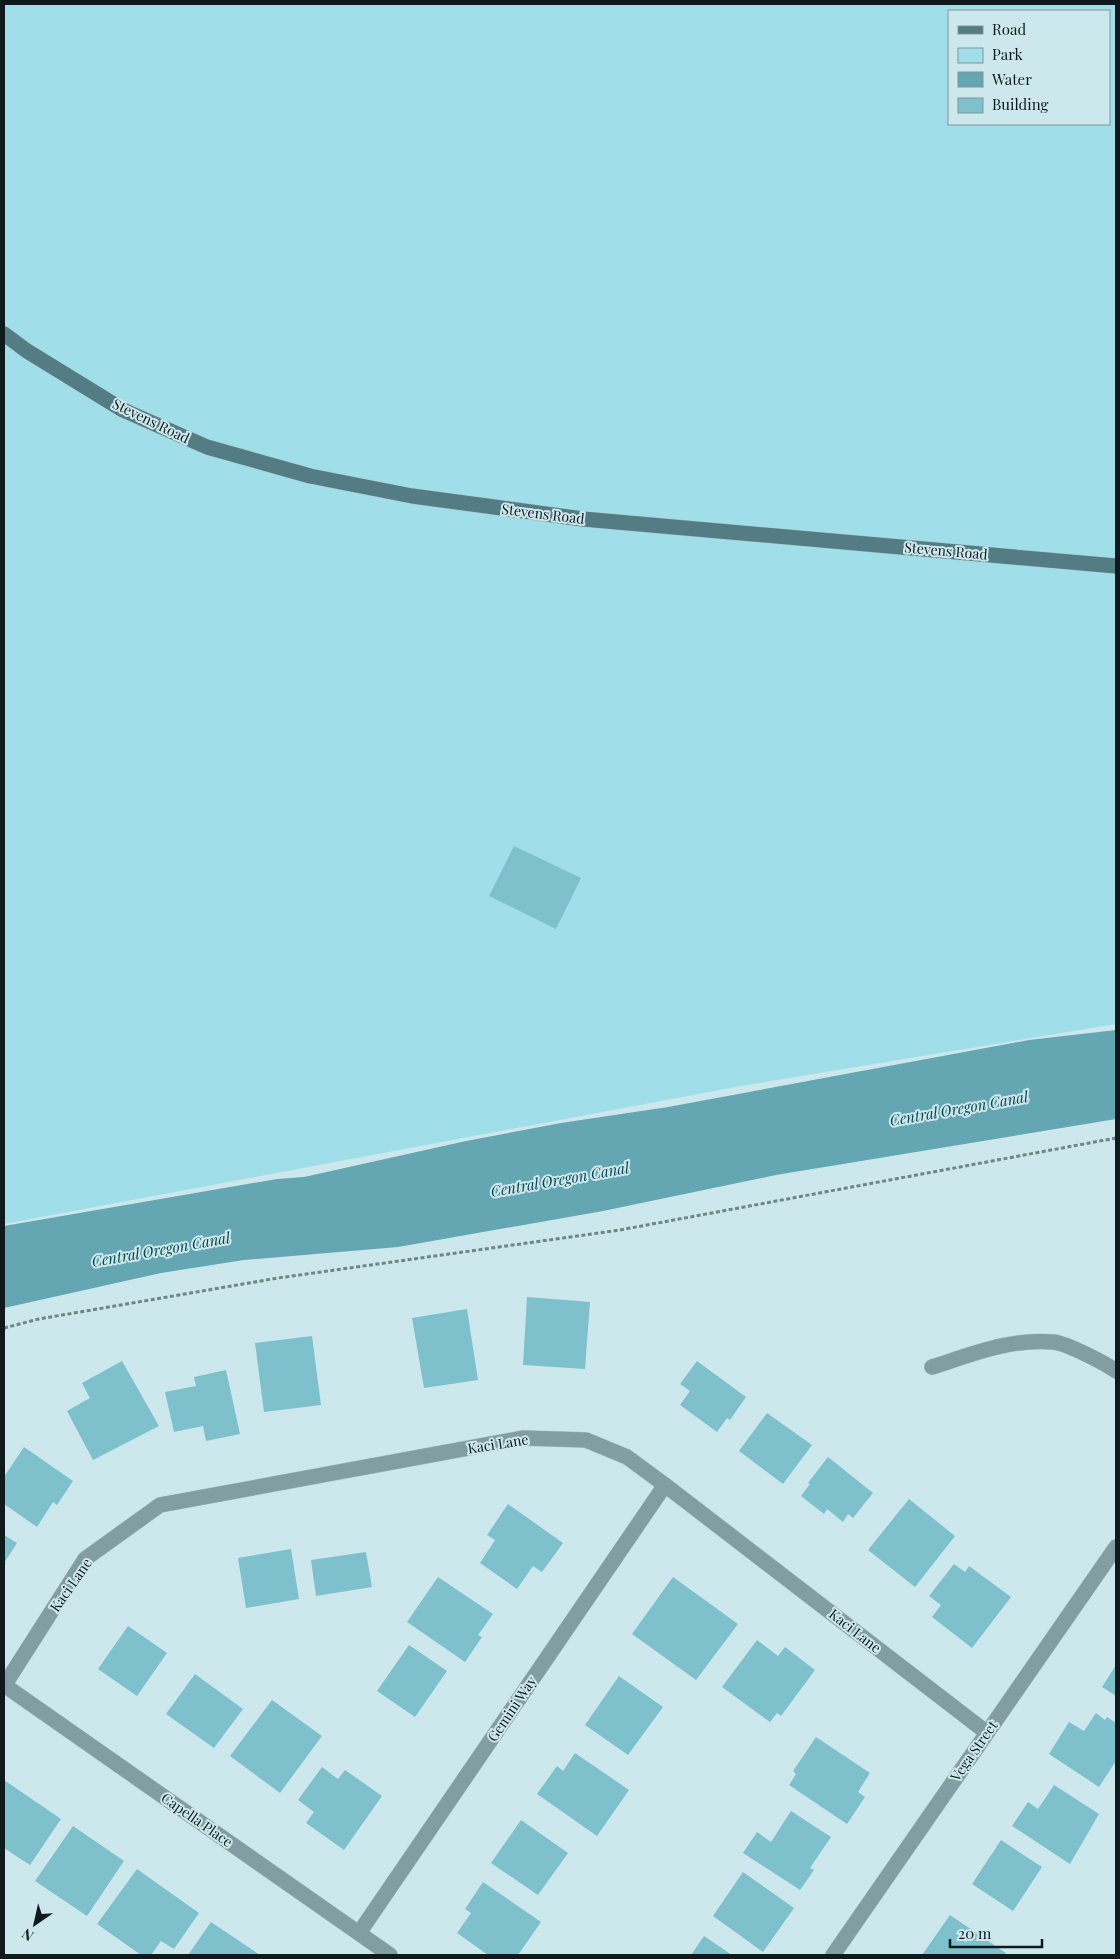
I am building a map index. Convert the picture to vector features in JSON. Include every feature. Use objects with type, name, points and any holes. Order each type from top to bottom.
[{"type":"street","name":"Stevens Road","points":[[4,334],[27,351],[123,410],[207,447],[310,476],[412,496],[573,518],[1116,566]]},
{"type":"street","points":[[932,1367],[1001,1345],[1054,1342],[1106,1364],[1116,1371]]},
{"type":"street","name":"Kaci Lane","points":[[4,1685],[85,1559],[160,1505],[523,1438],[586,1440],[626,1457],[665,1485],[986,1732]]},
{"type":"street","name":"Gemini Way","points":[[359,1933],[665,1485]]},
{"type":"street","name":"Vega Street","points":[[833,1955],[1116,1547]]},
{"type":"street","name":"Capella Place","points":[[4,1685],[390,1955]]},
{"type":"path","points":[[4,1328],[39,1319],[278,1278],[620,1230],[1116,1138]]},
{"type":"green space","points":[[4,4],[1116,4],[1116,1024],[741,1086],[4,1224]]},
{"type":"water","name":"Central Oregon Canal","points":[[1116,1030],[1116,1119],[776,1175],[603,1211],[398,1247],[244,1260],[161,1273],[4,1308],[4,1226],[277,1179],[304,1177],[466,1141],[561,1123],[668,1107],[1029,1040]]},
{"type":"building","points":[[514,846],[581,878],[556,929],[489,896]]},
{"type":"building","points":[[527,1297],[590,1302],[585,1369],[523,1365]]},
{"type":"building","points":[[467,1309],[478,1380],[424,1388],[412,1318]]},
{"type":"building","points":[[312,1336],[321,1405],[264,1412],[255,1343]]},
{"type":"building","points":[[122,1361],[159,1426],[93,1460],[67,1411],[90,1398],[82,1383]]},
{"type":"building","points":[[697,1361],[746,1397],[730,1420],[727,1418],[717,1432],[680,1405],[690,1391],[680,1384]]},
{"type":"building","points":[[226,1370],[240,1434],[206,1441],[203,1426],[174,1432],[165,1392],[196,1386],[194,1377]]},
{"type":"building","points":[[767,1413],[812,1445],[783,1484],[739,1451]]},
{"type":"building","points":[[24,1447],[73,1481],[57,1505],[53,1502],[37,1527],[4,1504],[4,1477]]},
{"type":"building","points":[[828,1457],[873,1493],[853,1518],[848,1514],[843,1522],[827,1509],[824,1514],[801,1496],[810,1484],[808,1483]]},
{"type":"building","points":[[909,1499],[955,1536],[915,1587],[868,1550]]},
{"type":"building","points":[[508,1504],[563,1543],[542,1572],[533,1566],[517,1589],[480,1563],[495,1540],[487,1535]]},
{"type":"building","points":[[4,1535],[17,1543],[4,1563]]},
{"type":"building","points":[[291,1549],[299,1599],[246,1608],[238,1558]]},
{"type":"building","points":[[366,1552],[372,1587],[316,1596],[311,1560]]},
{"type":"building","points":[[954,1564],[965,1572],[969,1566],[1011,1597],[972,1648],[932,1617],[941,1605],[929,1596]]},
{"type":"building","points":[[438,1577],[493,1614],[478,1635],[482,1637],[465,1662],[407,1622]]},
{"type":"building","points":[[673,1577],[738,1624],[696,1680],[632,1634]]},
{"type":"building","points":[[128,1626],[167,1653],[137,1696],[98,1669]]},
{"type":"building","points":[[757,1640],[778,1656],[785,1647],[815,1670],[781,1716],[777,1713],[770,1722],[722,1687]]},
{"type":"building","points":[[409,1645],[447,1671],[415,1717],[377,1691]]},
{"type":"building","points":[[1116,1665],[1116,1696],[1102,1687]]},
{"type":"building","points":[[195,1674],[243,1709],[214,1748],[166,1714]]},
{"type":"building","points":[[619,1676],[663,1707],[628,1755],[585,1725]]},
{"type":"building","points":[[272,1700],[322,1736],[280,1793],[230,1756]]},
{"type":"building","points":[[1096,1713],[1105,1720],[1107,1717],[1116,1723],[1116,1761],[1099,1787],[1049,1754],[1069,1722],[1084,1731]]},
{"type":"building","points":[[816,1737],[870,1773],[858,1792],[865,1797],[847,1824],[789,1785],[796,1774],[793,1771]]},
{"type":"building","points":[[575,1753],[629,1790],[597,1836],[537,1794],[557,1766],[563,1771]]},
{"type":"building","points":[[322,1767],[338,1779],[345,1770],[382,1796],[344,1850],[306,1823],[314,1812],[298,1800]]},
{"type":"building","points":[[4,1780],[61,1819],[30,1865],[4,1848]]},
{"type":"building","points":[[1054,1785],[1099,1814],[1070,1864],[1012,1826],[1028,1802],[1038,1809]]},
{"type":"building","points":[[791,1811],[831,1837],[810,1868],[814,1870],[800,1890],[743,1853],[757,1832],[771,1842]]},
{"type":"building","points":[[521,1820],[568,1853],[538,1895],[491,1863]]},
{"type":"building","points":[[73,1826],[124,1861],[87,1916],[35,1881]]},
{"type":"building","points":[[1001,1840],[1042,1867],[1013,1911],[972,1884]]},
{"type":"building","points":[[137,1869],[199,1913],[174,1949],[161,1941],[151,1955],[141,1955],[97,1924]]},
{"type":"building","points":[[743,1872],[794,1908],[763,1952],[713,1916]]},
{"type":"building","points":[[483,1882],[541,1922],[518,1955],[488,1955],[457,1933],[471,1913],[465,1909]]},
{"type":"building","points":[[950,1915],[1006,1953],[1004,1955],[922,1955]]},
{"type":"building","points":[[211,1922],[260,1955],[188,1955]]},
{"type":"building","points":[[704,1936],[732,1955],[691,1955]]}]
